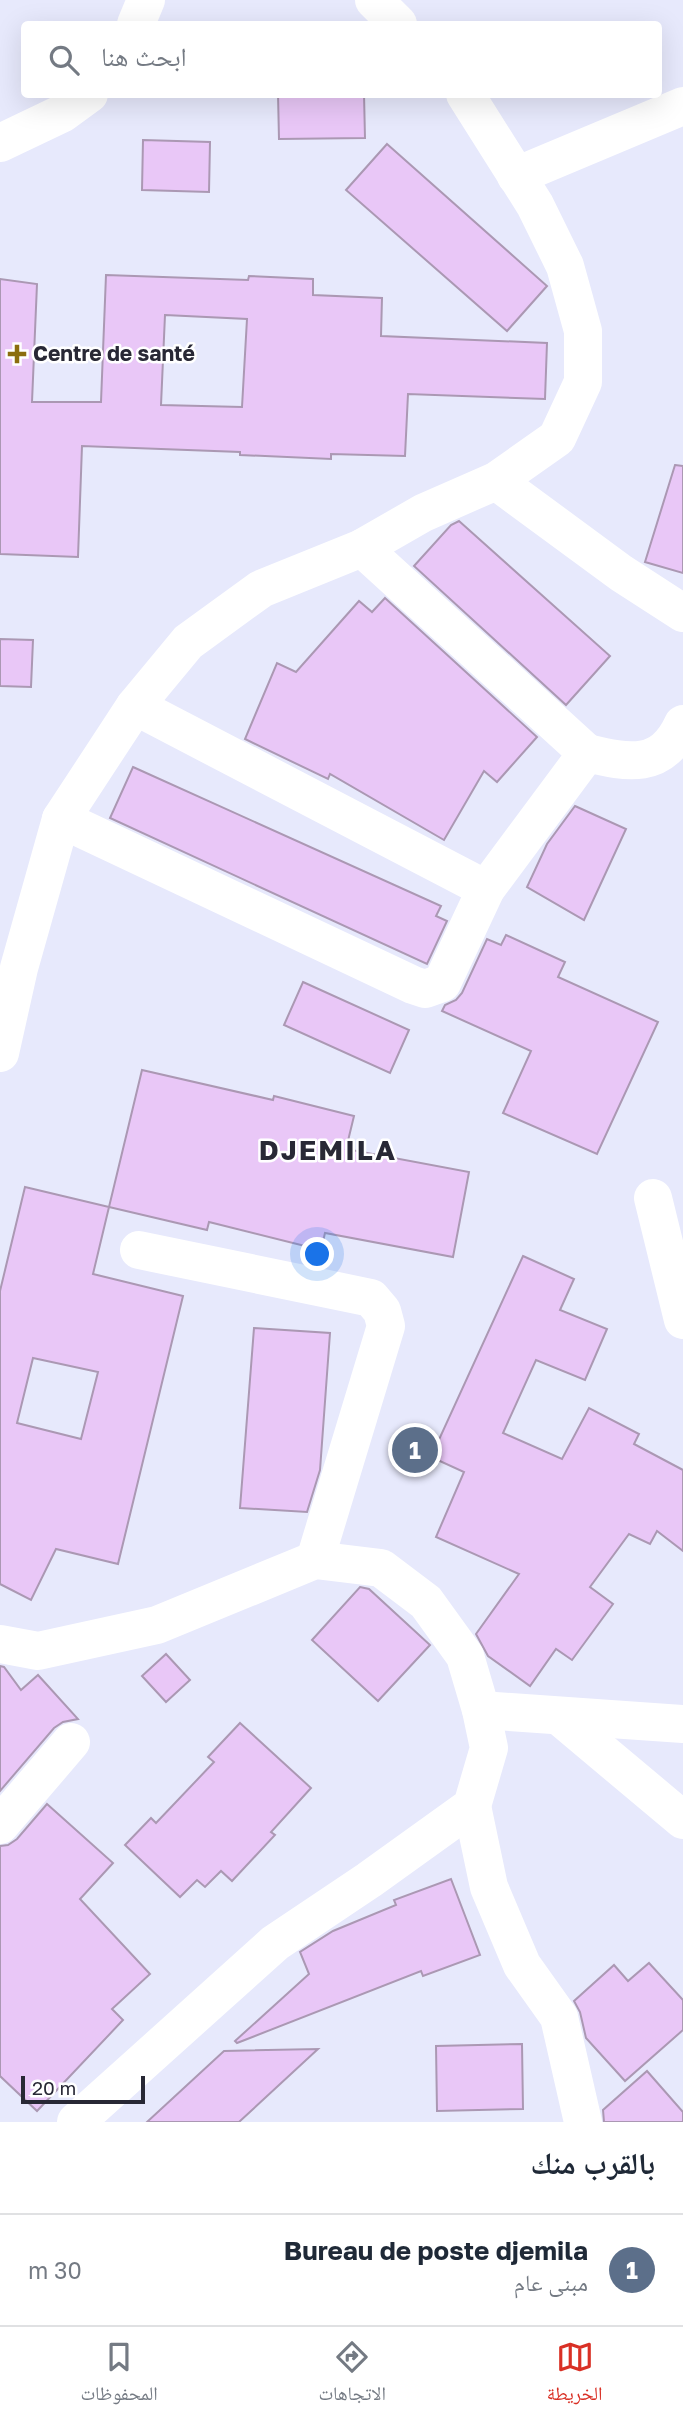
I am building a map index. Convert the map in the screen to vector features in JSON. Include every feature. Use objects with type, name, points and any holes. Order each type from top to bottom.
[{"type":"street","points":[[137,21],[146,0]]},
{"type":"street","points":[[374,0],[395,21]]},
{"type":"street","points":[[0,143],[63,113],[84,98]]},
{"type":"street","points":[[0,1053],[19,968],[61,819],[135,706],[188,642],[261,589],[362,548],[423,513],[496,481],[557,439],[583,382],[583,331],[565,266],[535,205],[467,98]]},
{"type":"street","points":[[516,176],[683,106]]},
{"type":"street","points":[[496,481],[621,573],[683,613]]},
{"type":"street","points":[[362,548],[587,753],[624,762],[653,758],[676,739],[683,724]]},
{"type":"street","points":[[135,706],[486,889]]},
{"type":"street","points":[[61,819],[425,989],[442,984],[486,889],[587,753]]},
{"type":"street","points":[[653,1198],[683,1320]]},
{"type":"street","points":[[139,1250],[371,1298],[382,1311],[386,1326],[315,1560]]},
{"type":"street","points":[[0,1644],[38,1651],[157,1625],[315,1560],[381,1568],[426,1602],[465,1656],[481,1710],[489,1748],[472,1806],[489,1886],[522,1965],[559,2017],[583,2122]]},
{"type":"street","points":[[481,1710],[683,1724]]},
{"type":"street","points":[[559,1716],[683,1820]]},
{"type":"street","points":[[0,1825],[71,1742]]},
{"type":"street","points":[[76,2122],[275,1943],[472,1806]]},
{"type":"building","points":[[278,98],[364,98],[365,138],[279,139]]},
{"type":"building","points":[[143,140],[210,142],[209,192],[142,190]]},
{"type":"building","points":[[387,144],[547,286],[507,331],[346,190]]},
{"type":"building","points":[[106,275],[248,280],[249,276],[313,279],[313,295],[382,298],[381,336],[547,343],[545,399],[408,394],[405,456],[331,454],[331,459],[240,455],[240,452],[82,446],[78,557],[0,554],[0,279],[37,284],[32,402],[101,402]],"holes":[[[165,315],[247,319],[242,407],[161,405]]]},
{"type":"building","points":[[675,465],[683,466],[683,573],[645,562]]},
{"type":"building","points":[[459,521],[610,656],[566,705],[414,566],[451,525]]},
{"type":"building","points":[[385,598],[537,737],[497,782],[484,771],[444,840],[330,774],[328,779],[245,739],[277,663],[296,672],[359,601],[372,612]]},
{"type":"building","points":[[0,639],[33,640],[31,687],[0,686]]},
{"type":"building","points":[[133,767],[441,906],[436,916],[447,921],[427,964],[110,818]]},
{"type":"building","points":[[575,806],[626,829],[584,920],[527,887],[547,844]]},
{"type":"building","points":[[506,935],[565,962],[558,977],[658,1022],[597,1154],[503,1113],[531,1051],[442,1011],[445,1005],[456,1000],[462,993],[487,939],[501,945]]},
{"type":"building","points":[[303,982],[409,1030],[390,1073],[284,1025]]},
{"type":"building","points":[[142,1070],[273,1100],[274,1096],[354,1116],[346,1149],[469,1172],[453,1257],[325,1233],[321,1250],[209,1222],[207,1230],[109,1207]]},
{"type":"building","points":[[25,1187],[109,1207],[93,1274],[183,1296],[118,1564],[56,1549],[31,1600],[0,1584],[0,1291]],"holes":[[[33,1358],[98,1372],[81,1439],[17,1423]]]},
{"type":"building","points":[[523,1256],[574,1279],[560,1310],[607,1329],[585,1380],[536,1360],[503,1433],[562,1459],[589,1408],[639,1434],[634,1444],[683,1470],[683,1551],[657,1531],[650,1544],[629,1534],[590,1587],[613,1604],[572,1660],[556,1649],[530,1686],[488,1656],[476,1634],[519,1574],[436,1537],[464,1472],[431,1457]]},
{"type":"building","points":[[254,1328],[330,1333],[320,1470],[307,1512],[240,1508]]},
{"type":"building","points":[[360,1587],[369,1589],[430,1645],[378,1701],[312,1640]]},
{"type":"building","points":[[166,1654],[190,1680],[166,1702],[142,1676]]},
{"type":"building","points":[[0,1666],[4,1667],[21,1690],[38,1675],[78,1719],[63,1722],[54,1728],[0,1791]]},
{"type":"building","points":[[240,1723],[311,1788],[271,1832],[275,1835],[232,1881],[221,1871],[205,1887],[197,1880],[180,1897],[125,1845],[151,1818],[156,1823],[214,1762],[208,1757]]},
{"type":"building","points":[[47,1804],[113,1863],[80,1899],[150,1974],[112,2009],[123,2020],[37,2111],[0,2076],[0,1846],[8,1845],[17,1839]]},
{"type":"building","points":[[451,1879],[480,1955],[423,1976],[421,1971],[237,2043],[235,2041],[309,1974],[300,1952],[333,1931],[396,1905],[394,1900]]},
{"type":"building","points":[[649,1963],[683,2000],[683,2030],[625,2081],[586,2038],[580,2012],[574,2001],[614,1965],[628,1981]]},
{"type":"building","points":[[522,2044],[523,2109],[437,2111],[436,2046]]},
{"type":"building","points":[[318,2049],[239,2122],[147,2122],[224,2051]]},
{"type":"building","points":[[647,2071],[683,2112],[683,2122],[604,2122],[603,2110]]},
{"type":"place","name":"Centre de santé","points":[[17,354]]},
{"type":"place","name":"Bureau de poste djemila","points":[[415,1450]]},
{"type":"district","name":"DJEMILA","points":[[328,1150]]}]
